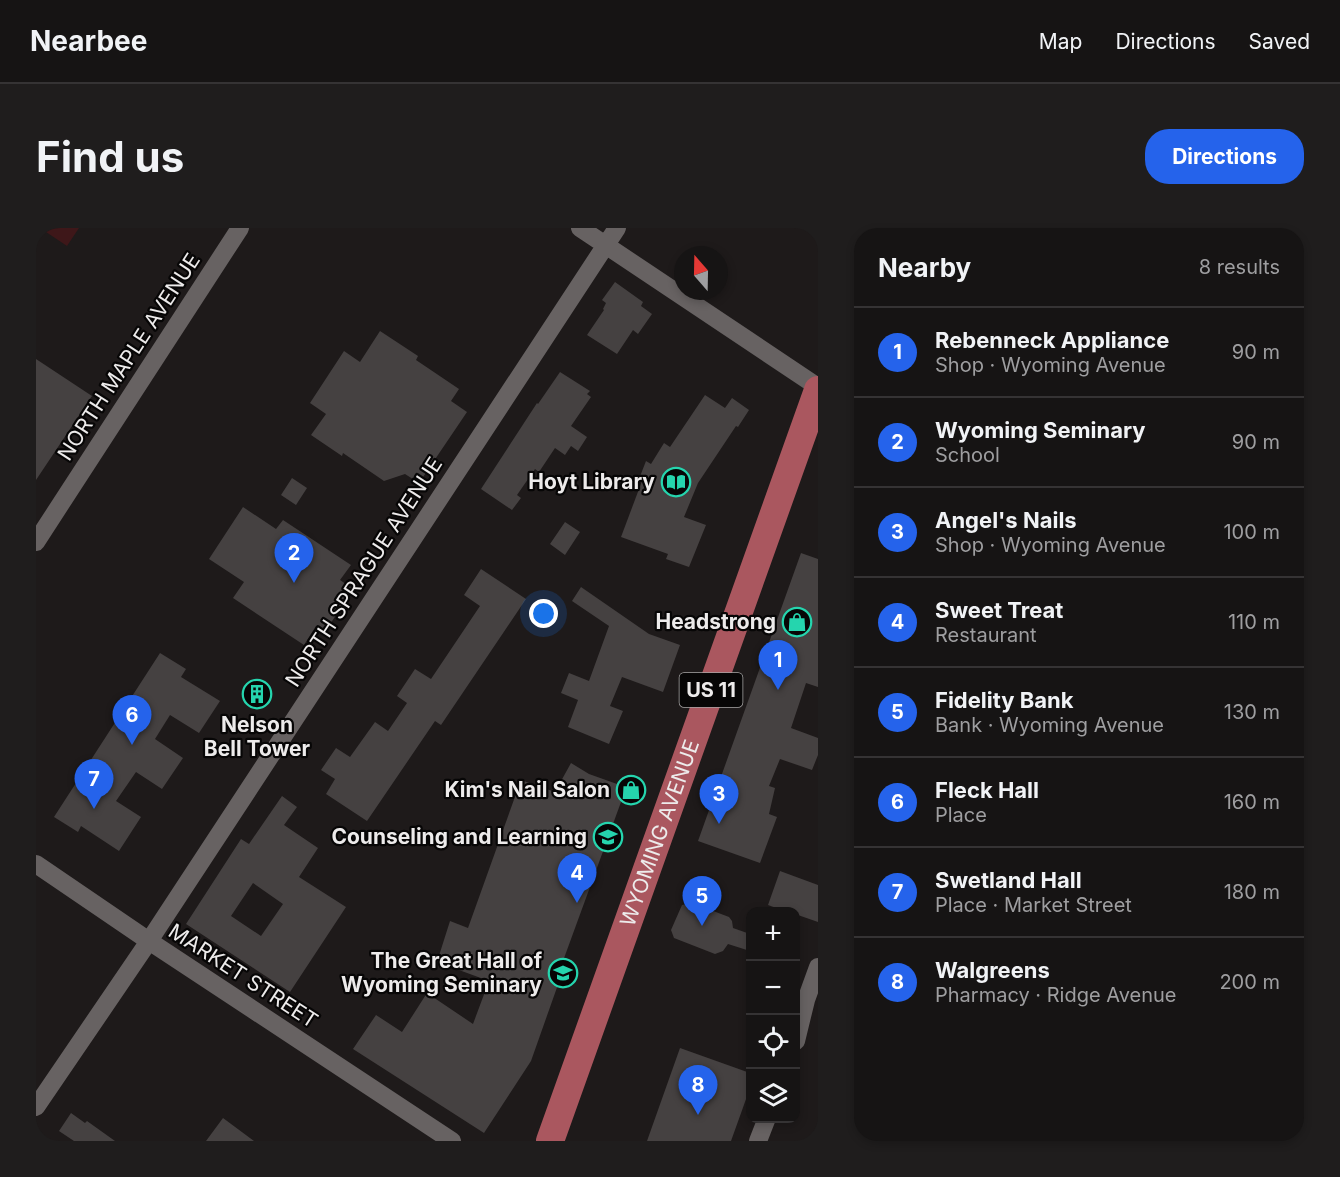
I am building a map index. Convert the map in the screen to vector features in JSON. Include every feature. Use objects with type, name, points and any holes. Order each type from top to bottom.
[{"type":"main road","name":"WYOMING AVENUE","points":[[550,1141],[818,388]]},
{"type":"street","name":"NORTH MAPLE AVENUE","points":[[36,542],[240,228]]},
{"type":"street","points":[[580,228],[818,388]]},
{"type":"street","name":"NORTH SPRAGUE AVENUE","points":[[36,1107],[149,941],[617,228]]},
{"type":"street","name":"MARKET STREET","points":[[36,864],[430,1133],[452,1141]]},
{"type":"street","points":[[800,1022],[818,967]]},
{"type":"street","points":[[758,1141],[765,1123]]},
{"type":"shaded area","points":[[40,228],[79,228],[67,246]]},
{"type":"building","points":[[615,282],[643,302],[641,306],[652,314],[638,334],[633,330],[617,354],[587,335],[604,310],[606,303],[602,300]]},
{"type":"building","points":[[380,331],[418,356],[416,360],[459,389],[451,401],[467,412],[419,483],[405,474],[384,481],[343,453],[342,456],[311,435],[326,414],[310,403],[344,351],[360,362]]},
{"type":"building","points":[[36,359],[92,396],[36,480]]},
{"type":"building","points":[[560,372],[590,391],[587,394],[591,397],[571,426],[587,437],[578,451],[571,446],[565,455],[555,448],[539,472],[535,469],[517,495],[521,498],[512,510],[481,489]]},
{"type":"building","name":"Hoyt Library","points":[[705,395],[725,408],[732,398],[749,410],[698,483],[684,517],[706,525],[689,567],[666,559],[668,554],[621,537],[642,481],[639,479],[646,461],[651,464],[664,443],[670,447]]},
{"type":"building","points":[[292,478],[307,488],[296,505],[281,495]]},
{"type":"building","points":[[243,507],[276,529],[283,520],[351,565],[340,580],[353,589],[325,632],[316,626],[304,645],[233,598],[244,582],[209,559]]},
{"type":"building","points":[[565,522],[580,532],[565,555],[550,544]]},
{"type":"building","points":[[801,553],[818,559],[818,687],[806,683],[791,728],[818,738],[818,755],[812,770],[780,759],[769,786],[775,788],[769,814],[777,817],[760,863],[698,841]]},
{"type":"building","points":[[481,569],[526,599],[441,725],[435,721],[367,821],[326,794],[335,779],[321,770],[336,748],[350,757],[375,722],[388,731],[407,703],[397,696],[415,669],[431,679],[480,606],[464,595]]},
{"type":"building","points":[[581,587],[649,634],[680,645],[663,692],[622,677],[610,706],[623,711],[609,744],[568,727],[578,700],[561,693],[569,673],[589,681],[609,626],[572,601]]},
{"type":"building","points":[[160,653],[186,669],[181,677],[220,701],[199,733],[170,715],[155,739],[183,758],[162,789],[136,772],[116,801],[141,817],[119,851],[81,826],[78,832],[54,817]]},
{"type":"building","name":"Nelson Bell Tower","points":[[254,683],[268,693],[259,705],[246,696]]},
{"type":"building","points":[[571,763],[589,774],[631,789],[626,804],[621,802],[563,961],[566,962],[531,1061],[484,1133],[353,1049],[376,1015],[402,1032],[427,993],[473,1024],[489,981],[437,962],[450,921],[468,928],[521,780],[555,792]]},
{"type":"building","points":[[282,796],[297,807],[284,825],[318,848],[299,877],[346,907],[290,992],[186,924],[241,839],[249,844]],"holes":[[[253,883],[283,904],[261,936],[231,916]]]},
{"type":"building","points":[[780,871],[818,885],[818,922],[800,916],[800,907],[768,905]]},
{"type":"building","points":[[712,898],[708,909],[729,917],[733,928],[746,933],[746,950],[728,944],[723,951],[715,954],[674,938],[671,930],[682,905]]},
{"type":"building","points":[[680,1048],[746,1072],[746,1099],[731,1141],[647,1141]]},
{"type":"building","points":[[71,1113],[85,1123],[87,1121],[115,1141],[74,1141],[59,1131]]},
{"type":"building","points":[[223,1118],[254,1141],[206,1141]]},
{"type":"place","name":"Hoyt Library","points":[[676,482]]},
{"type":"place","name":"Wyoming Seminary","points":[[294,583]]},
{"type":"place","name":"Headstrong","points":[[797,622]]},
{"type":"place","name":"Rebenneck Appliance","points":[[778,690]]},
{"type":"place","name":"Nelson Bell Tower","points":[[257,694]]},
{"type":"place","name":"Fleck Hall","points":[[132,745]]},
{"type":"place","name":"Kim's Nail Salon","points":[[631,790]]},
{"type":"place","name":"Swetland Hall","points":[[94,809]]},
{"type":"place","name":"Angel's Nails","points":[[719,824]]},
{"type":"place","name":"Counseling and Learning","points":[[608,837]]},
{"type":"place","name":"Sweet Treat","points":[[577,903]]},
{"type":"place","name":"Fidelity Bank","points":[[702,926]]},
{"type":"place","name":"The Great Hall of Wyoming Seminary","points":[[563,973]]},
{"type":"place","name":"Walgreens","points":[[698,1115]]}]
